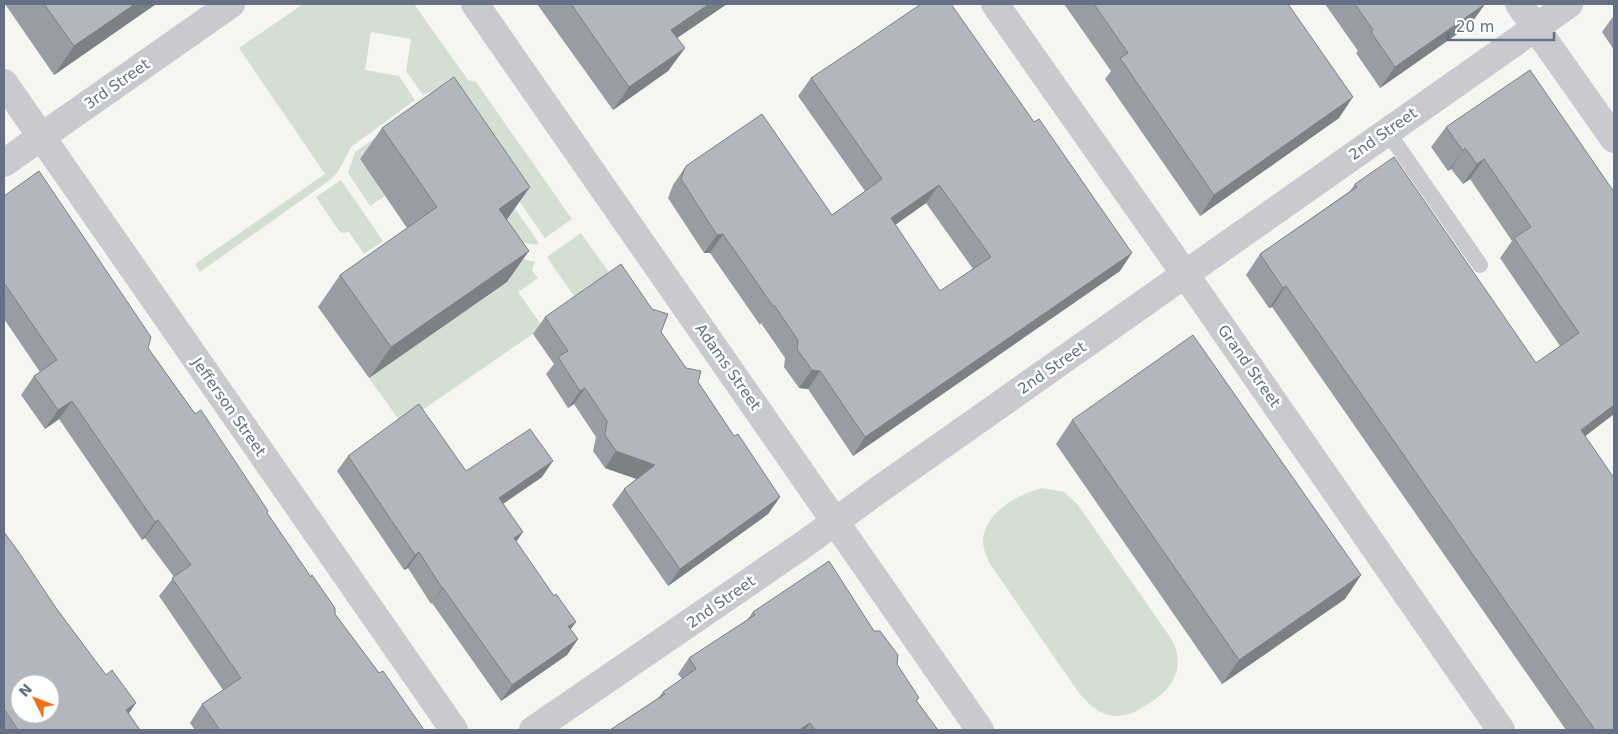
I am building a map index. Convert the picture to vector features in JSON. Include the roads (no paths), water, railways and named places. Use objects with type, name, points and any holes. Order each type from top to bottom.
[{"type":"street","name":"3rd Street","points":[[4,163],[231,4]]},
{"type":"street","name":"Adams Street","points":[[475,4],[980,730]]},
{"type":"street","name":"Grand Street","points":[[995,4],[1501,730]]},
{"type":"street","points":[[1519,4],[1614,139]]},
{"type":"street","name":"2nd Street","points":[[533,730],[771,567],[1387,131],[1570,4]]},
{"type":"street","name":"Jefferson Street","points":[[4,83],[454,730]]},
{"type":"lane","points":[[1387,131],[1480,265]]}]
